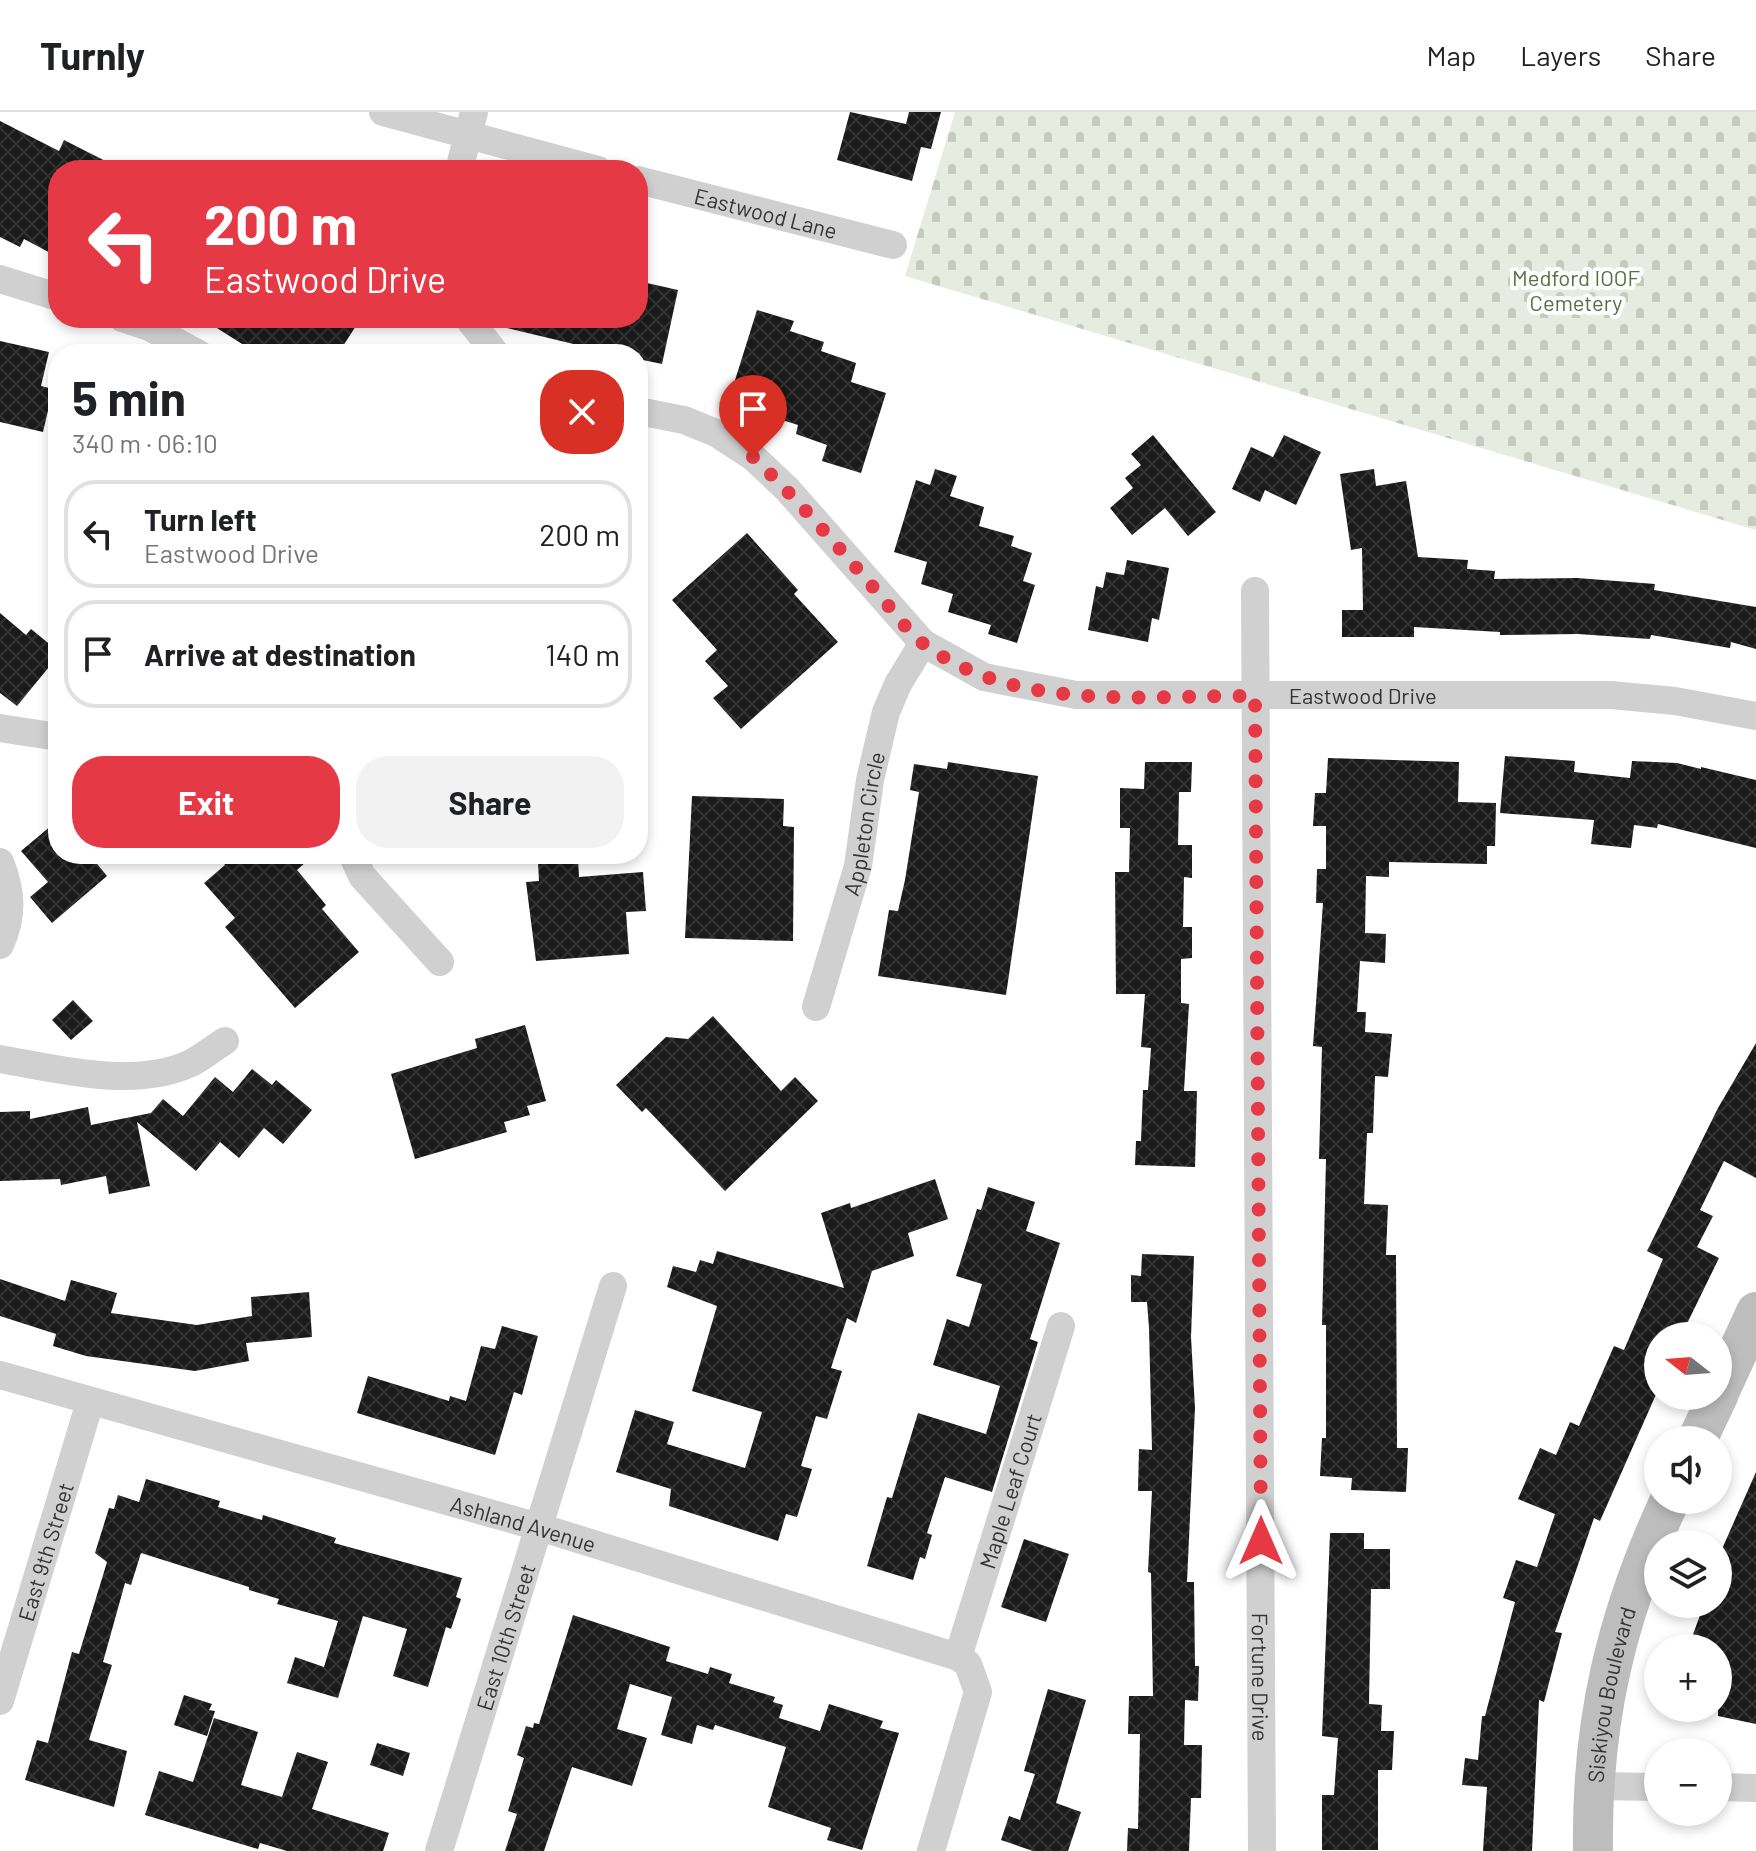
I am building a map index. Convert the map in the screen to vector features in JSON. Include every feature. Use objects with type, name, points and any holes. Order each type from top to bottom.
[{"type":"street","points":[[383,112],[470,124],[570,160]]},
{"type":"street","points":[[461,160],[470,124]]},
{"type":"street","name":"Eastwood Lane","points":[[648,183],[893,245]]},
{"type":"street","points":[[0,279],[48,294]]},
{"type":"street","points":[[151,328],[180,344]]},
{"type":"street","points":[[476,328],[488,344]]},
{"type":"street","name":"Eastwood Drive","points":[[648,413],[684,420],[716,433],[753,457],[787,489],[923,643],[984,677],[1044,692],[1255,696],[1611,695],[1675,701],[1756,716]]},
{"type":"street","name":"Fortune Drive","points":[[1255,591],[1262,1851]]},
{"type":"street","name":"Appleton Circle","points":[[816,1007],[858,866],[870,780],[886,712],[898,684],[923,643]]},
{"type":"street","points":[[0,728],[48,735]]},
{"type":"street","points":[[0,862],[11,904],[8,928],[0,945]]},
{"type":"street","points":[[357,864],[362,876],[440,962]]},
{"type":"street","points":[[0,1059],[130,1077],[157,1074],[190,1064],[225,1041]]},
{"type":"street","name":"East 10th Street","points":[[439,1851],[613,1286]]},
{"type":"street","points":[[1732,1365],[1756,1312]]},
{"type":"street","name":"Maple Leaf Court","points":[[958,1657],[1061,1326]]},
{"type":"street","name":"Ashland Avenue","points":[[0,1375],[539,1527],[958,1657]]},
{"type":"street","name":"East 9th Street","points":[[0,1701],[90,1402]]},
{"type":"street","name":"Siskiyou Boulevard","points":[[1593,1851],[1598,1727],[1610,1659],[1628,1599],[1664,1514]]},
{"type":"street","points":[[931,1851],[978,1692],[968,1664],[958,1657]]},
{"type":"street","points":[[1595,1786],[1644,1787]]},
{"type":"street","points":[[1732,1787],[1756,1788]]},
{"type":"green space","name":"Medford IOOF Cemetery","points":[[955,112],[1756,112],[1756,530],[905,276]]},
{"type":"building","points":[[850,112],[906,124],[909,112],[941,112],[931,149],[921,147],[912,181],[837,160]]},
{"type":"building","points":[[0,121],[59,151],[64,140],[103,160],[48,160],[48,252],[24,239],[20,247],[0,237]]},
{"type":"building","points":[[648,283],[678,290],[662,364],[648,361],[648,344],[574,344],[507,328],[648,328]]},
{"type":"building","points":[[757,310],[794,321],[790,331],[824,342],[821,351],[856,363],[851,382],[886,393],[861,473],[822,461],[827,445],[796,434],[798,425],[763,414],[766,404],[731,393]]},
{"type":"building","points":[[217,328],[355,328],[344,344],[242,344]]},
{"type":"building","points":[[0,341],[48,352],[41,386],[48,388],[48,410],[43,432],[0,422]]},
{"type":"building","points":[[1153,435],[1216,512],[1188,536],[1165,508],[1132,535],[1110,508],[1133,488],[1125,478],[1141,465],[1131,454]]},
{"type":"building","points":[[1284,435],[1321,452],[1296,505],[1265,490],[1260,502],[1232,489],[1251,447],[1273,457]]},
{"type":"building","points":[[935,469],[957,476],[950,496],[984,507],[979,526],[1014,536],[1011,546],[1032,553],[1023,581],[1035,585],[1017,643],[988,634],[991,625],[948,612],[953,594],[921,584],[927,562],[894,552],[916,480],[930,485]]},
{"type":"building","points":[[1374,469],[1376,486],[1406,481],[1418,557],[1468,560],[1467,569],[1495,571],[1494,579],[1577,578],[1655,584],[1654,590],[1756,607],[1756,649],[1731,642],[1730,648],[1651,635],[1650,639],[1578,634],[1500,635],[1500,632],[1414,627],[1414,637],[1342,637],[1342,610],[1363,610],[1362,548],[1351,550],[1340,474]]},
{"type":"building","points":[[747,533],[798,590],[794,594],[838,642],[741,729],[713,698],[728,686],[705,661],[717,650],[672,600]]},
{"type":"building","points":[[1127,560],[1169,568],[1159,620],[1152,618],[1148,642],[1088,630],[1096,586],[1103,588],[1106,572],[1124,575]]},
{"type":"building","points":[[0,613],[26,635],[31,629],[48,643],[48,668],[17,706],[0,693]]},
{"type":"building","points":[[1505,756],[1575,761],[1574,772],[1630,778],[1632,761],[1677,763],[1756,780],[1756,848],[1658,824],[1657,828],[1634,825],[1631,848],[1591,844],[1594,820],[1500,813]]},
{"type":"building","points":[[1328,758],[1459,762],[1458,802],[1496,803],[1495,846],[1487,846],[1487,864],[1389,862],[1389,877],[1366,876],[1365,933],[1386,934],[1385,963],[1360,961],[1357,1012],[1366,1012],[1365,1032],[1392,1034],[1388,1077],[1375,1076],[1373,1133],[1367,1133],[1364,1204],[1388,1205],[1386,1255],[1396,1255],[1397,1448],[1408,1448],[1406,1492],[1351,1490],[1352,1478],[1320,1476],[1322,1438],[1326,1438],[1326,1325],[1322,1325],[1326,1159],[1319,1159],[1322,1047],[1313,1046],[1323,903],[1316,903],[1317,869],[1326,869],[1326,826],[1313,826],[1315,793],[1326,793]]},
{"type":"building","points":[[948,762],[1038,776],[1006,995],[878,976],[889,910],[898,911],[905,880],[919,792],[910,790],[914,764],[947,769]]},
{"type":"building","points":[[1145,762],[1192,762],[1191,792],[1179,792],[1178,845],[1192,845],[1192,878],[1184,877],[1183,927],[1192,927],[1192,958],[1181,959],[1181,1003],[1189,1004],[1184,1091],[1197,1091],[1195,1167],[1135,1165],[1136,1141],[1141,1141],[1143,1090],[1148,1090],[1151,1048],[1141,1047],[1145,994],[1116,994],[1115,872],[1129,872],[1130,828],[1120,828],[1120,788],[1144,789]]},
{"type":"building","points":[[692,796],[784,799],[783,826],[794,827],[793,941],[685,938]]},
{"type":"building","points":[[48,828],[48,864],[97,864],[107,876],[52,923],[30,897],[48,882],[21,851]]},
{"type":"building","points":[[304,864],[297,870],[326,905],[322,909],[359,952],[295,1008],[225,927],[235,918],[204,883],[225,865]]},
{"type":"building","points":[[538,864],[578,864],[579,877],[643,872],[646,911],[626,912],[629,954],[536,961],[526,882],[539,881]]},
{"type":"building","points":[[73,1000],[93,1021],[71,1040],[52,1020]]},
{"type":"building","points":[[713,1016],[781,1091],[795,1077],[818,1101],[725,1191],[646,1108],[642,1112],[616,1085],[666,1037],[688,1039]]},
{"type":"building","points":[[525,1025],[546,1101],[527,1106],[530,1115],[504,1122],[507,1132],[415,1159],[391,1074],[477,1048],[475,1039]]},
{"type":"building","points":[[1756,1043],[1756,1178],[1724,1161],[1700,1210],[1713,1216],[1697,1247],[1719,1258],[1688,1322],[1644,1322],[1644,1410],[1649,1410],[1600,1521],[1594,1518],[1555,1632],[1562,1633],[1544,1702],[1539,1700],[1532,1851],[1483,1851],[1487,1787],[1462,1785],[1465,1758],[1478,1760],[1482,1716],[1485,1716],[1515,1602],[1503,1598],[1516,1560],[1537,1567],[1555,1514],[1518,1499],[1540,1448],[1556,1455],[1570,1422],[1579,1426],[1614,1346],[1624,1350],[1663,1259],[1647,1251],[1718,1108]]},
{"type":"building","points":[[252,1069],[272,1085],[276,1080],[312,1110],[283,1144],[264,1128],[239,1158],[220,1142],[196,1171],[137,1122],[150,1186],[109,1194],[106,1176],[61,1185],[60,1179],[0,1181],[0,1112],[30,1111],[30,1119],[88,1107],[91,1125],[151,1113],[163,1099],[183,1116],[215,1077],[233,1092]]},
{"type":"building","points":[[935,1179],[948,1219],[908,1233],[914,1256],[872,1271],[856,1323],[847,1318],[831,1368],[842,1371],[827,1419],[816,1416],[801,1466],[812,1469],[797,1517],[786,1514],[778,1541],[669,1506],[671,1489],[616,1472],[635,1410],[674,1422],[667,1444],[745,1468],[762,1412],[692,1391],[717,1306],[667,1287],[673,1266],[696,1272],[700,1260],[713,1264],[717,1251],[844,1288],[821,1213],[850,1203],[851,1208]]},
{"type":"building","points":[[988,1187],[1035,1202],[1026,1231],[1060,1243],[1030,1339],[1038,1342],[992,1492],[945,1477],[927,1533],[932,1535],[925,1559],[920,1557],[913,1580],[867,1566],[887,1497],[892,1498],[918,1413],[986,1434],[1000,1386],[933,1365],[947,1319],[969,1327],[982,1284],[956,1276],[977,1209],[981,1210]]},
{"type":"building","points":[[1142,1254],[1194,1256],[1191,1337],[1195,1408],[1187,1582],[1194,1582],[1195,1666],[1199,1666],[1198,1701],[1185,1700],[1184,1745],[1202,1745],[1201,1798],[1191,1798],[1189,1851],[1127,1851],[1128,1828],[1138,1829],[1140,1734],[1128,1734],[1129,1696],[1153,1696],[1151,1573],[1148,1572],[1152,1491],[1138,1491],[1139,1449],[1152,1450],[1149,1328],[1147,1302],[1131,1302],[1131,1275],[1141,1276]]},
{"type":"building","points":[[0,1279],[65,1301],[71,1280],[117,1293],[111,1313],[197,1325],[252,1316],[251,1297],[309,1292],[312,1337],[246,1343],[249,1361],[195,1371],[86,1356],[53,1346],[56,1334],[0,1316]]},
{"type":"building","points":[[502,1326],[538,1336],[522,1395],[514,1392],[495,1455],[357,1413],[368,1376],[449,1401],[450,1396],[466,1401],[481,1346],[495,1349]]},
{"type":"building","points":[[1756,1472],[1756,1724],[1732,1719],[1732,1634],[1693,1634],[1699,1618],[1732,1618],[1730,1530]]},
{"type":"building","points":[[146,1479],[220,1501],[218,1507],[262,1520],[263,1515],[336,1538],[334,1543],[462,1578],[456,1597],[461,1599],[451,1629],[446,1627],[428,1687],[393,1676],[407,1629],[363,1616],[338,1698],[287,1683],[295,1657],[324,1667],[338,1621],[277,1604],[279,1599],[249,1590],[249,1587],[141,1553],[131,1585],[125,1583],[103,1662],[112,1665],[89,1740],[127,1751],[114,1807],[25,1780],[37,1740],[48,1743],[72,1652],[79,1654],[107,1562],[95,1553],[109,1508],[114,1509],[118,1495],[139,1502]]},
{"type":"building","points":[[1330,1533],[1364,1533],[1364,1549],[1390,1549],[1390,1589],[1371,1589],[1369,1704],[1382,1705],[1381,1731],[1394,1731],[1392,1770],[1378,1770],[1378,1850],[1322,1850],[1322,1795],[1334,1795],[1338,1738],[1322,1736]]},
{"type":"building","points":[[1024,1539],[1069,1554],[1046,1622],[1001,1607]]},
{"type":"building","points":[[573,1615],[670,1647],[666,1661],[708,1674],[710,1667],[732,1674],[729,1683],[775,1697],[773,1702],[783,1705],[779,1718],[820,1731],[829,1704],[883,1721],[880,1728],[899,1733],[862,1850],[827,1840],[831,1828],[768,1807],[786,1747],[715,1725],[713,1730],[697,1725],[692,1744],[661,1735],[672,1697],[630,1684],[617,1729],[647,1738],[632,1786],[572,1767],[544,1851],[505,1851],[517,1814],[508,1811],[524,1758],[517,1755],[526,1726],[533,1728],[534,1723],[539,1724]]},
{"type":"building","points":[[1048,1689],[1086,1700],[1056,1803],[1081,1812],[1068,1851],[1033,1851],[1001,1840],[1009,1816],[1020,1820],[1035,1774],[1024,1771]]},
{"type":"building","points":[[184,1695],[212,1704],[209,1710],[215,1711],[207,1736],[174,1725]]},
{"type":"building","points":[[214,1718],[258,1732],[241,1785],[282,1797],[297,1752],[328,1762],[312,1809],[389,1833],[383,1851],[287,1851],[260,1843],[258,1849],[145,1815],[159,1771],[193,1782]]},
{"type":"building","points":[[377,1743],[410,1753],[403,1776],[370,1765]]},
{"type":"route","points":[[753,457],[787,489],[923,643],[959,666],[984,677],[1044,692],[1255,696],[1261,1541]]}]
